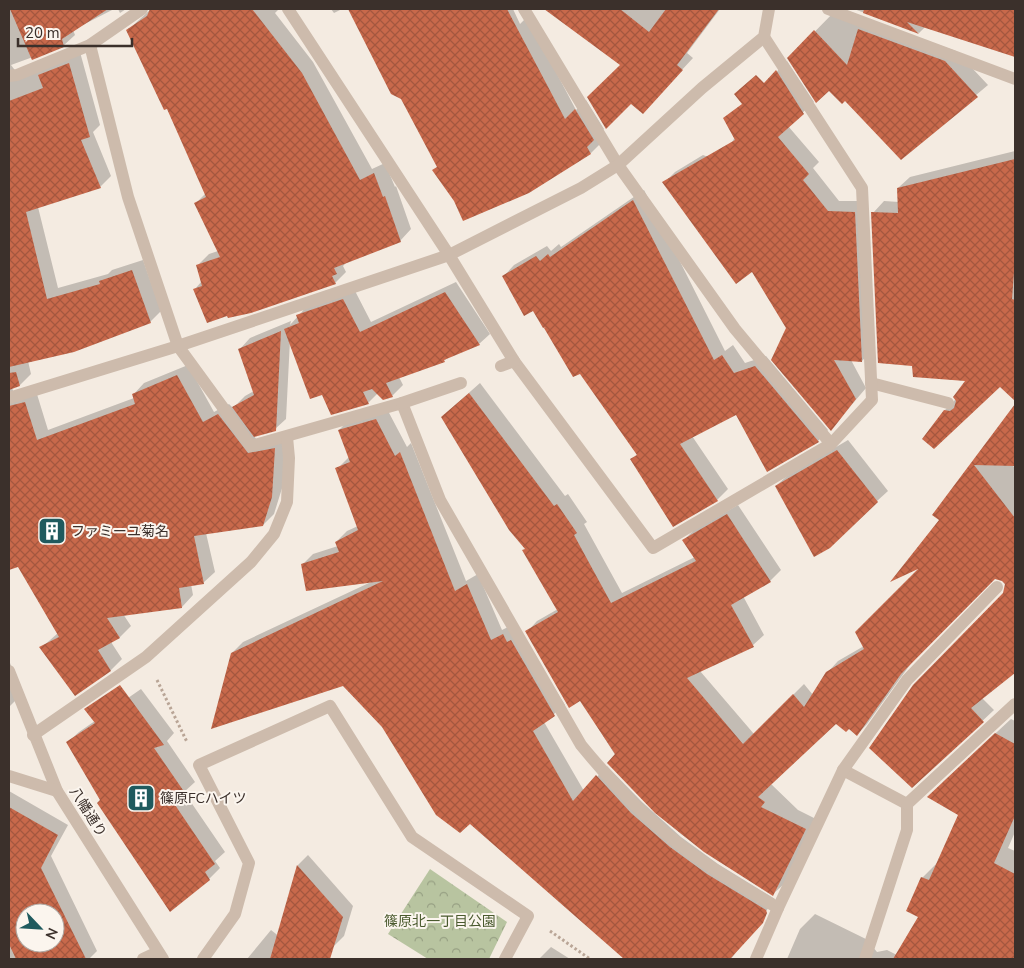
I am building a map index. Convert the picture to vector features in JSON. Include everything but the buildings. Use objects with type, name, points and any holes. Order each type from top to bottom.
[{"type":"street","points":[[9,76],[16,75],[90,45],[142,9]]},
{"type":"street","points":[[288,9],[449,255],[514,361],[652,548],[831,444],[872,400],[862,188],[764,37]]},
{"type":"street","points":[[524,9],[618,165],[735,329],[831,444]]},
{"type":"street","points":[[9,398],[178,346],[449,255],[581,188],[618,165],[702,88],[764,37],[769,9]]},
{"type":"street","points":[[828,9],[1015,79]]},
{"type":"street","points":[[90,45],[128,197],[178,346],[251,446],[288,438],[402,403],[461,382]]},
{"type":"street","points":[[501,366],[514,361]]},
{"type":"street","points":[[871,383],[948,403]]},
{"type":"street","points":[[402,403],[440,500],[581,745],[608,778],[675,841],[720,873],[778,908]]},
{"type":"street","points":[[34,736],[146,657],[251,562],[274,534],[287,502],[288,438]]},
{"type":"street","points":[[756,959],[778,908],[844,770],[908,680],[998,587]]},
{"type":"street","name":"八幡通り","points":[[9,671],[57,791],[160,956]]},
{"type":"street","points":[[865,959],[907,830],[907,804],[1015,704]]},
{"type":"street","points":[[203,959],[235,914],[249,863],[198,765],[330,706],[412,837],[528,916],[505,959]]},
{"type":"street","points":[[844,770],[907,804]]},
{"type":"street","points":[[9,776],[57,791]]},
{"type":"street","points":[[143,959],[160,956]]},
{"type":"path","points":[[146,657],[198,765]]},
{"type":"path","points":[[528,916],[590,959]]},
{"type":"green space","name":"篠原北一丁目公園","points":[[430,869],[507,922],[489,959],[428,959],[388,934]]},
{"type":"place","name":"ファミーユ菊名","points":[[52,531]]},
{"type":"place","name":"篠原FCハイツ","points":[[141,798]]}]
